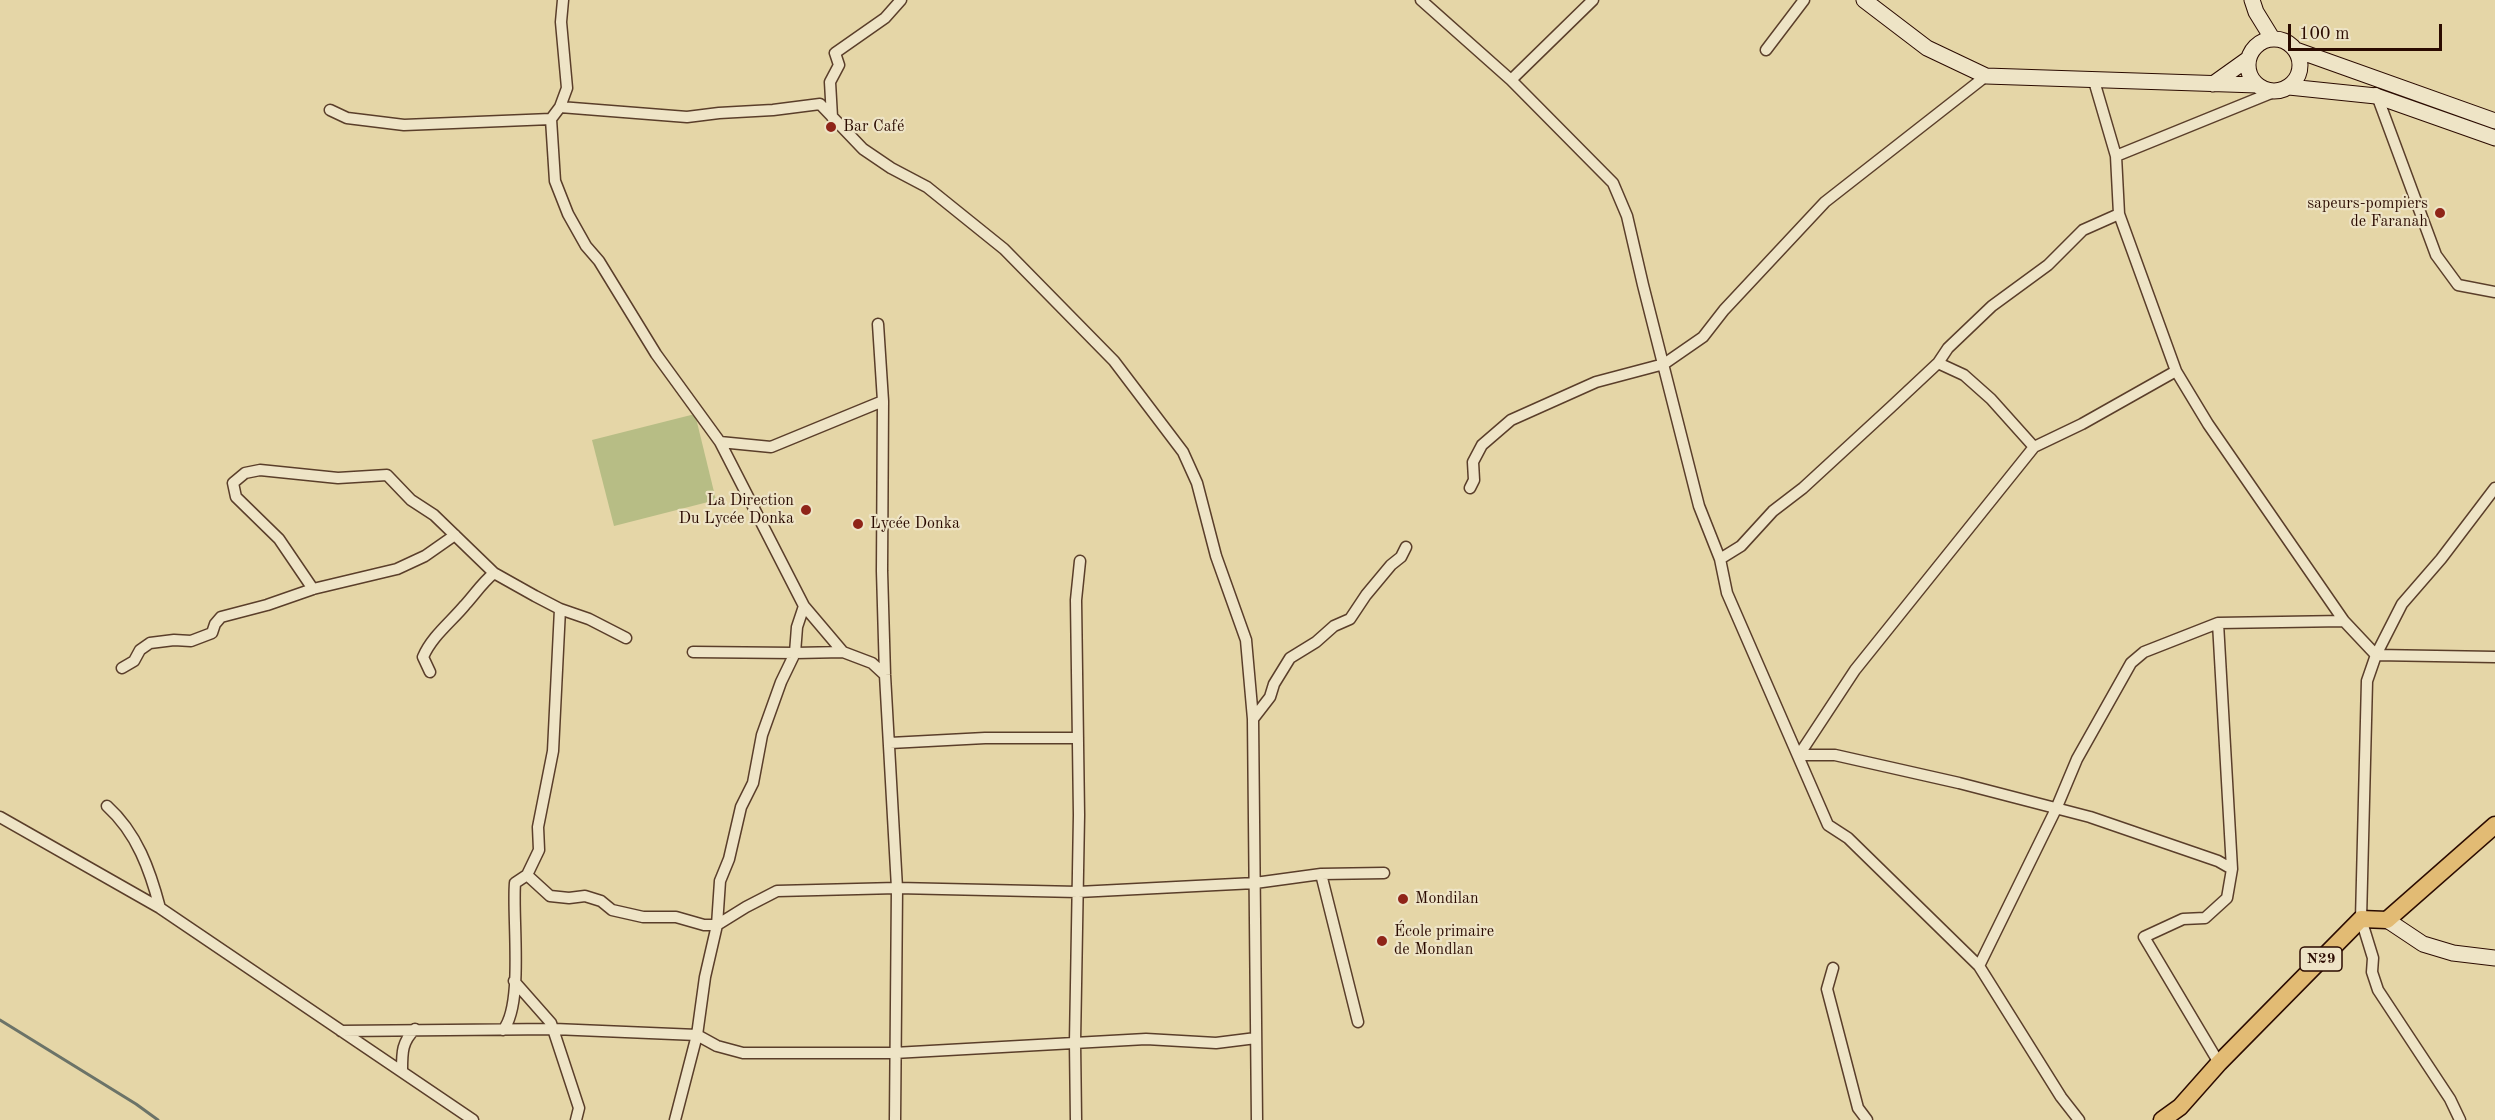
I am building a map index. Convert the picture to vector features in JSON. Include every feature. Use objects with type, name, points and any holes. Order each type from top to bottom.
[{"type":"main road","points":[[1864,0],[1927,48],[1986,76],[2256,85],[2376,96],[2495,138]]},
{"type":"main road","points":[[2254,6],[2272,38]]},
{"type":"main road","points":[[2254,6],[2249,73],[2256,85]]},
{"type":"main road","points":[[2213,84],[2251,53],[2259,42],[2272,38],[2286,41],[2296,50],[2495,121]]},
{"type":"main road","points":[[2282,89],[2298,77],[2300,63],[2296,50]]},
{"type":"main road","points":[[2387,920],[2495,825]]},
{"type":"main road","points":[[2361,919],[2387,920],[2423,944],[2453,953],[2495,958]]},
{"type":"main road","name":"N29","points":[[2162,1120],[2180,1107],[2219,1063],[2361,919]]},
{"type":"street","points":[[563,0],[561,22],[567,88],[560,107],[551,119],[555,181],[568,214],[656,354],[720,442],[804,606],[843,652]]},
{"type":"street","points":[[832,117],[830,82],[839,65],[835,53],[885,18],[901,0]]},
{"type":"street","points":[[1421,0],[1511,80],[1613,183],[1627,216],[1642,285],[1700,506],[1720,560],[1727,593],[1828,825],[1848,838],[1979,966],[2061,1097],[2079,1120]]},
{"type":"street","points":[[1511,80],[1593,0]]},
{"type":"street","points":[[1766,50],[1804,0]]},
{"type":"street","points":[[1470,488],[1474,480],[1473,462],[1482,445],[1512,420],[1596,382],[1664,364],[1703,337],[1724,310],[1825,202],[1986,76]]},
{"type":"street","points":[[2375,79],[2376,96],[2436,255],[2458,285],[2495,292]]},
{"type":"street","points":[[2094,81],[2116,156],[2119,214],[2176,371],[2208,424],[2344,621],[2376,655],[2495,657]]},
{"type":"street","points":[[2116,156],[2282,89]]},
{"type":"street","points":[[560,107],[687,117],[820,104],[863,149],[927,187],[1004,249],[1114,361],[1167,430],[1182,452],[1197,483],[1216,556],[1246,640],[1253,719],[1257,1120]]},
{"type":"street","points":[[330,110],[347,118],[404,125],[551,119]]},
{"type":"street","points":[[1720,560],[1742,546],[1773,511],[1803,488],[1938,363],[1948,348],[1992,306],[2048,265],[2083,230],[2119,214]]},
{"type":"street","points":[[878,324],[883,401],[882,571],[885,675],[897,888],[894,1053],[896,1120]]},
{"type":"street","points":[[1938,363],[1964,375],[2034,447]]},
{"type":"street","points":[[1799,754],[1856,670],[2034,447],[2082,424],[2176,371]]},
{"type":"street","points":[[720,442],[771,447],[883,401]]},
{"type":"street","points":[[313,589],[279,539],[236,497],[233,483],[245,473],[260,470],[338,478],[387,475],[411,500],[434,515],[494,573],[560,609],[589,619],[626,638]]},
{"type":"street","points":[[2460,1120],[2450,1100],[2378,990],[2372,972],[2373,958],[2361,919],[2367,681],[2376,655],[2402,604],[2495,488]]},
{"type":"street","points":[[122,668],[134,661],[140,650],[150,643],[174,639],[191,641],[212,633],[221,617],[267,605],[313,589],[397,569],[425,556],[455,535]]},
{"type":"street","points":[[1253,719],[1270,697],[1274,684],[1290,658],[1316,642],[1334,626],[1350,619],[1366,595],[1391,565],[1401,557],[1406,547]]},
{"type":"street","points":[[1077,1120],[1075,1042],[1078,892],[1078,632],[1076,600],[1080,561]]},
{"type":"street","points":[[430,672],[423,657],[428,644],[483,582],[494,573]]},
{"type":"street","points":[[675,1120],[697,1035],[705,977],[717,925],[720,882],[729,860],[741,807],[753,783],[762,735],[780,682],[795,653],[797,627],[804,606]]},
{"type":"street","points":[[503,1030],[508,1023],[513,1002],[515,883],[527,875],[539,850],[538,827],[553,751],[560,609]]},
{"type":"street","points":[[1979,966],[2056,809],[2077,759],[2131,663],[2144,652],[2218,624],[2344,621]]},
{"type":"street","points":[[2218,624],[2232,869],[2227,898],[2205,918],[2183,919],[2144,937],[2219,1063]]},
{"type":"street","points":[[693,652],[843,652],[872,663],[885,675]]},
{"type":"street","points":[[890,743],[985,738],[1078,738]]},
{"type":"street","points":[[1799,754],[1835,755],[1959,783],[2090,817],[2218,861],[2232,869]]},
{"type":"street","points":[[107,806],[121,818],[149,867],[160,908]]},
{"type":"street","points":[[0,817],[160,908],[473,1120]]},
{"type":"street","points":[[527,875],[550,896],[569,898],[585,896],[601,901],[612,910],[643,917],[676,917],[704,925],[717,925],[746,906],[777,891],[897,888],[1078,892],[1255,883],[1321,874],[1384,873]]},
{"type":"street","points":[[1321,874],[1358,1022]]},
{"type":"street","points":[[1833,968],[1827,989],[1858,1108],[1867,1120]]},
{"type":"street","points":[[514,981],[554,1029],[567,1077],[579,1108],[576,1120]]},
{"type":"street","points":[[402,1070],[402,1049],[407,1037],[416,1029]]},
{"type":"street","points":[[341,1031],[554,1029],[697,1035],[717,1046],[742,1053],[894,1053],[1146,1039],[1216,1043],[1256,1038]]},
{"type":"green space","points":[[695,414],[716,500],[614,526],[592,440]]},
{"type":"waterway","points":[[0,1020],[158,1120]]},
{"type":"place","name":"Bar Café","points":[[831,127]]},
{"type":"place","name":"sapeurs-pompiers de Faranah","points":[[2440,213]]},
{"type":"place","name":"La Direction Du Lycée Donka","points":[[806,510]]},
{"type":"place","name":"Lycée Donka","points":[[858,524]]},
{"type":"place","name":"Mondilan","points":[[1403,899]]},
{"type":"place","name":"École primaire de Mondlan","points":[[1382,941]]}]
